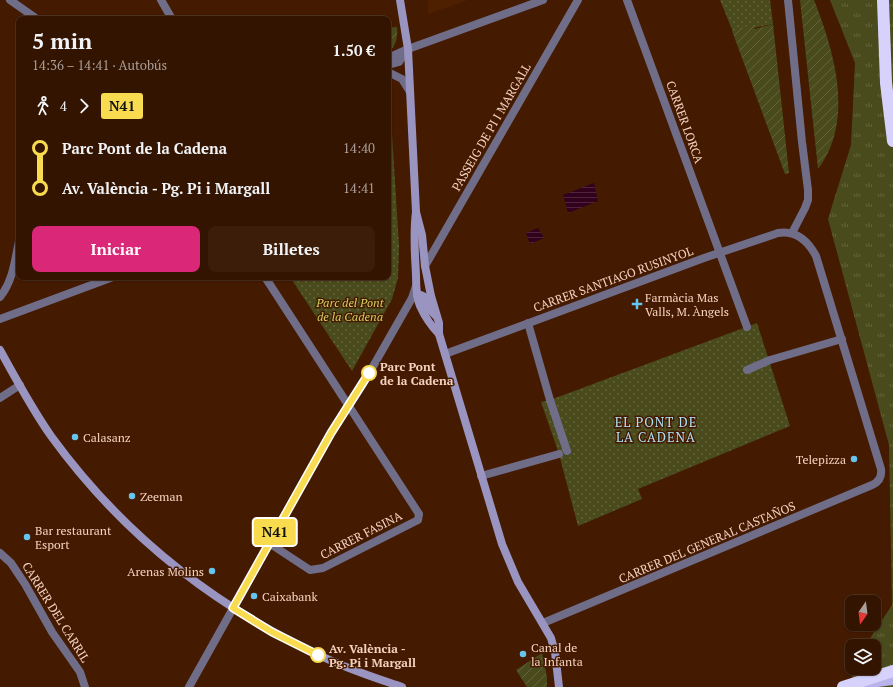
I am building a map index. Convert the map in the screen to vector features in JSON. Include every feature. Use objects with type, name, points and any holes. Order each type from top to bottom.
[{"type":"highway","points":[[884,0],[893,58]]},
{"type":"highway","points":[[884,0],[886,83],[893,141]]},
{"type":"highway","points":[[844,687],[893,671]]},
{"type":"main road","points":[[844,687],[893,680]]},
{"type":"street","points":[[10,0],[33,16]]},
{"type":"street","points":[[161,0],[170,16]]},
{"type":"street","points":[[189,687],[331,433],[363,384],[414,296],[416,285],[413,233],[416,212],[408,49],[400,0]]},
{"type":"street","points":[[391,57],[408,49],[543,0]]},
{"type":"street","name":"PASSEIG DE PI I MARGALL","points":[[425,266],[578,0]]},
{"type":"street","name":"CARRER LORCA","points":[[627,0],[747,327]]},
{"type":"street","points":[[747,370],[770,360],[842,339],[816,256],[812,248],[807,243],[792,233],[808,200],[808,190],[788,0]]},
{"type":"street","points":[[391,64],[399,62],[408,49]]},
{"type":"street","points":[[391,74],[402,79],[410,92]]},
{"type":"street","points":[[416,212],[422,235],[425,266],[439,323],[439,334],[481,476],[510,565],[551,638],[555,652],[559,687]]},
{"type":"street","name":"CARRER SANTIAGO RUSINYOL","points":[[445,354],[720,253],[778,233],[792,233]]},
{"type":"street","points":[[0,297],[11,278],[16,255]]},
{"type":"street","points":[[0,319],[105,280]]},
{"type":"street","points":[[267,280],[349,405]]},
{"type":"street","points":[[414,296],[421,295],[425,297],[428,308],[437,316]]},
{"type":"street","points":[[414,296],[432,327],[439,334]]},
{"type":"street","points":[[481,476],[563,453],[550,400],[528,323]]},
{"type":"street","name":"CARRER DEL GENERAL CASTAÑOS","points":[[543,623],[872,485],[880,479],[882,475],[881,469],[842,339]]},
{"type":"street","points":[[0,350],[58,445],[90,485],[142,539],[174,566],[233,608],[272,632],[318,655],[351,669],[402,687]]},
{"type":"street","points":[[0,398],[20,385]]},
{"type":"street","name":"CARRER FASINA","points":[[269,543],[310,570],[323,568],[418,520],[419,514],[349,405]]},
{"type":"street","name":"CARRER DEL CARRIL","points":[[0,553],[10,563],[26,584],[52,632],[80,672],[85,687]]},
{"type":"shaded area","points":[[428,0],[468,0],[428,14]]},
{"type":"shaded area","points":[[594,183],[598,201],[568,213],[563,195]]},
{"type":"shaded area","points":[[538,228],[544,238],[530,244],[526,233]]},
{"type":"green space","points":[[720,0],[770,0],[773,24],[733,32]]},
{"type":"green space","points":[[800,0],[814,0],[834,63],[837,85],[838,107],[836,129],[829,150],[818,169]]},
{"type":"green space","points":[[830,0],[893,0],[893,687],[850,687],[853,675],[881,675],[881,639],[870,639],[875,631],[881,631],[881,622],[892,605],[889,445],[828,219],[851,145],[855,63]]},
{"type":"green space","points":[[752,24],[755,29],[773,24],[789,173],[785,174],[732,31]]},
{"type":"green space","points":[[397,27],[396,41],[391,49],[391,28]]},
{"type":"green space","name":"Parc del Pont de la Cadena","points":[[391,118],[399,246],[398,278],[392,299],[352,371],[292,280],[391,280]]},
{"type":"green space","points":[[757,323],[790,426],[638,489],[642,499],[578,526],[559,454],[541,402],[550,400]]},
{"type":"green space","points":[[542,653],[547,677],[547,687],[527,687],[516,670]]},
{"type":"bus line","name":"N41","points":[[318,655],[272,632],[233,608],[331,433],[369,373]]},
{"type":"place","name":"Farmàcia Mas Valls, M. Àngels","points":[[637,304]]},
{"type":"place","name":"Parc Pont de la Cadena","points":[[369,373]]},
{"type":"place","name":"Calasanz","points":[[75,437]]},
{"type":"place","name":"Telepizza","points":[[854,459]]},
{"type":"place","name":"Zeeman","points":[[132,496]]},
{"type":"place","name":"Bar restaurant Esport","points":[[27,537]]},
{"type":"place","name":"Arenas Molins","points":[[212,571]]},
{"type":"place","name":"Caixabank","points":[[254,596]]},
{"type":"place","name":"Canal de la Infanta","points":[[523,654]]},
{"type":"place","name":"Av. València - Pg. Pi i Margall","points":[[318,655]]},
{"type":"district","name":"EL PONT DE LA CADENA","points":[[656,430]]}]
